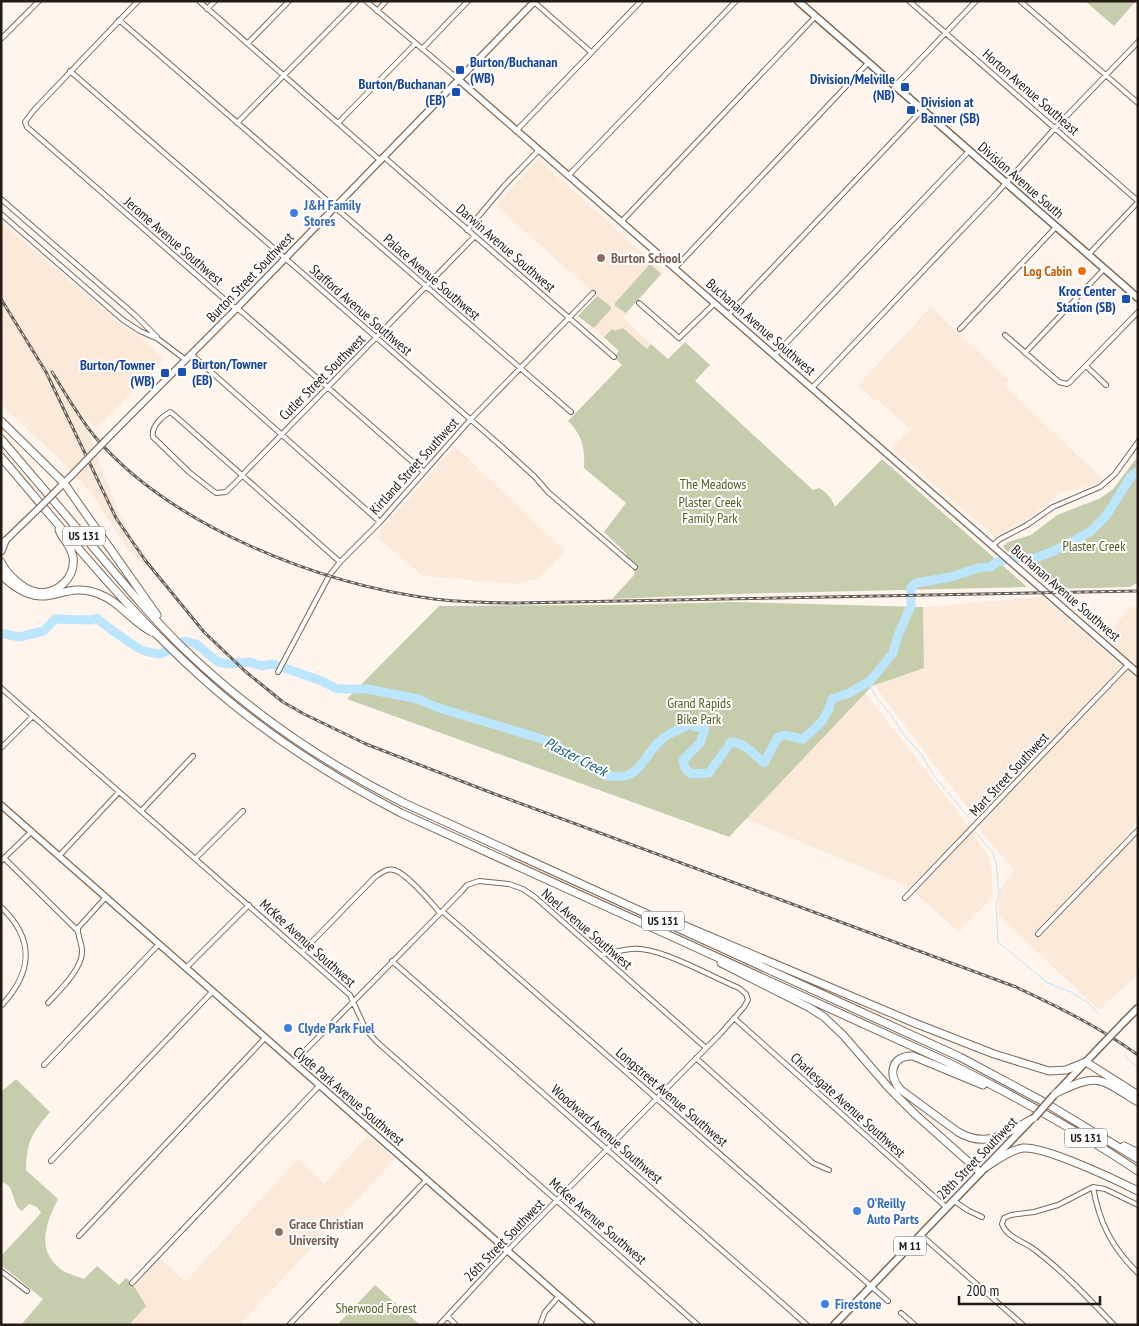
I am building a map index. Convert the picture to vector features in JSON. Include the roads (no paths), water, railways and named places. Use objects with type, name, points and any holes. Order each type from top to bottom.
[{"type":"highway","points":[[1,421],[64,482],[168,633]]},
{"type":"highway","name":"US 131","points":[[1,440],[168,633],[225,686],[286,734],[343,770],[398,800],[960,1057],[1044,1102],[1138,1160]]},
{"type":"highway","name":"US 131","points":[[1,456],[56,522],[158,635],[211,686],[280,741],[338,779],[401,813],[913,1046],[1012,1096],[1080,1134],[1138,1171]]},
{"type":"highway","points":[[1,562],[20,583],[32,591],[44,593],[60,586],[67,580],[72,571],[73,558],[69,545],[56,522]]},
{"type":"highway","points":[[1,551],[2,543]]},
{"type":"highway","points":[[1,575],[16,588],[33,596],[48,597],[80,591],[101,594],[117,604],[142,627],[158,635]]},
{"type":"highway","points":[[646,913],[696,930],[917,1024],[994,1054],[1049,1071],[1066,1070],[1086,1062],[1138,1095]]},
{"type":"highway","points":[[657,929],[824,1017],[843,1035],[889,1088],[916,1115],[983,1170],[1016,1150],[1031,1148],[1077,1164],[1138,1191]]},
{"type":"highway","points":[[1012,1096],[917,1057],[907,1056],[902,1058],[895,1065],[893,1071],[894,1081],[901,1090],[968,1137],[980,1139],[994,1138],[1033,1118]]},
{"type":"highway","points":[[1055,1094],[1081,1081],[1095,1080],[1106,1083],[1138,1102]]},
{"type":"highway","points":[[1100,1135],[1138,1153]]},
{"type":"main road","name":"Burton Street Southwest","points":[[2,543],[186,360],[535,1]]},
{"type":"main road","name":"Division Avenue South","points":[[798,1],[1138,298]]},
{"type":"main road","name":"Buchanan Avenue Southwest","points":[[459,80],[538,151],[675,268],[1138,673]]},
{"type":"main road","name":"Clyde Park Avenue Southwest","points":[[1,805],[592,1325]]},
{"type":"main road","name":"28th Street Southwest","points":[[834,1325],[1138,1008]]},
{"type":"street","points":[[1,39],[39,1]]},
{"type":"street","points":[[70,71],[138,1]]},
{"type":"street","name":"Darwin Avenue Southwest","points":[[199,1],[283,76],[475,236],[614,357]]},
{"type":"street","points":[[207,9],[215,1]]},
{"type":"street","points":[[248,43],[288,1]]},
{"type":"street","points":[[237,123],[357,1]]},
{"type":"street","name":"Buchanan Avenue Southwest","points":[[366,1],[459,80]]},
{"type":"street","points":[[377,11],[386,1]]},
{"type":"street","points":[[422,49],[468,1]]},
{"type":"street","points":[[535,1],[591,52]]},
{"type":"street","points":[[516,131],[640,1]]},
{"type":"street","points":[[568,176],[736,1]]},
{"type":"street","name":"Horton Avenue Southeast","points":[[910,1],[1055,128],[1137,204]]},
{"type":"street","points":[[894,86],[976,1]]},
{"type":"street","points":[[1020,1],[1138,103]]},
{"type":"street","points":[[621,222],[815,17]]},
{"type":"street","name":"Palace Avenue Southwest","points":[[119,20],[571,412]]},
{"type":"street","points":[[812,388],[1138,42]]},
{"type":"street","points":[[338,123],[415,44]]},
{"type":"street","points":[[675,268],[868,63]]},
{"type":"street","name":"Jerome Avenue Southwest","points":[[70,71],[34,110],[25,122],[27,126],[231,306],[237,308],[424,472]]},
{"type":"street","name":"Stafford Avenue Southwest","points":[[70,71],[535,476],[548,492],[635,567]]},
{"type":"street","points":[[728,315],[922,110]]},
{"type":"street","points":[[467,230],[504,186],[538,151]]},
{"type":"street","points":[[774,356],[969,151]]},
{"type":"street","points":[[1,199],[136,316],[158,339],[186,360]]},
{"type":"street","points":[[1088,255],[1137,204]]},
{"type":"street","points":[[1,214],[123,320],[140,331],[158,339]]},
{"type":"street","points":[[960,329],[1056,227]]},
{"type":"street","name":"Cutler Street Southwest","points":[[243,475],[170,412],[154,428],[153,438],[189,472],[212,491],[220,494],[226,492],[243,475],[282,434],[426,287],[475,236]]},
{"type":"street","points":[[1025,353],[1104,269]]},
{"type":"street","name":"Kirtland Street Southwest","points":[[278,672],[329,576],[340,562],[380,522],[470,420],[593,293]]},
{"type":"street","points":[[639,303],[679,338],[715,303]]},
{"type":"street","points":[[1004,335],[1059,382],[1064,384],[1069,383],[1138,312]]},
{"type":"street","points":[[191,354],[380,522]]},
{"type":"street","points":[[1086,366],[1106,385]]},
{"type":"street","points":[[992,546],[998,540],[1027,525],[1053,507],[1100,487],[1115,474],[1138,442]]},
{"type":"street","points":[[243,475],[340,562]]},
{"type":"street","name":"Mart Street Southwest","points":[[905,898],[1128,664]]},
{"type":"street","name":"McKee Avenue Southwest","points":[[1,688],[142,810],[350,995],[370,1036],[698,1325]]},
{"type":"street","points":[[1,748],[33,716]]},
{"type":"street","points":[[142,810],[193,756]]},
{"type":"street","points":[[58,856],[119,792]]},
{"type":"street","points":[[196,858],[242,811]]},
{"type":"street","points":[[1038,934],[1138,830]]},
{"type":"street","points":[[32,831],[3,860],[77,930],[82,954],[79,963],[67,981],[48,1003]]},
{"type":"street","name":"Longstreet Avenue Southwest","points":[[302,952],[380,873],[393,870],[888,1301]]},
{"type":"street","name":"Noel Avenue Southwest","points":[[293,1063],[468,885],[479,881],[508,884],[523,889],[536,898],[706,1048]]},
{"type":"street","points":[[77,930],[106,897]]},
{"type":"street","points":[[186,968],[249,905]]},
{"type":"street","points":[[1,906],[12,917],[22,934],[26,949],[24,974],[18,987],[1,1006]]},
{"type":"street","points":[[44,1065],[159,944]]},
{"type":"street","name":"26th Street Southwest","points":[[438,1325],[507,1251],[706,1048],[744,1007],[748,998],[739,988],[660,953],[631,948],[600,955]]},
{"type":"street","name":"Woodward Avenue Southwest","points":[[392,961],[807,1325]]},
{"type":"street","points":[[51,1161],[213,991]]},
{"type":"street","name":"Charlesgate Avenue Southwest","points":[[734,1018],[947,1208]]},
{"type":"street","points":[[79,1236],[265,1038]]},
{"type":"street","points":[[696,1058],[813,1163],[829,1170]]},
{"type":"street","points":[[132,1283],[319,1086]]},
{"type":"street","points":[[289,1325],[426,1180]]},
{"type":"street","points":[[1093,1187],[1097,1209],[1109,1238],[1123,1258],[1138,1273]]},
{"type":"street","points":[[1114,1325],[1056,1267],[1034,1249],[1007,1232],[1002,1224],[1007,1217],[1058,1205],[1093,1187],[1105,1189],[1138,1205]]},
{"type":"street","points":[[954,1201],[982,1217]]},
{"type":"street","points":[[921,1235],[1023,1325]]},
{"type":"street","points":[[1,1270],[27,1291]]},
{"type":"street","points":[[540,1325],[545,1312],[559,1296]]},
{"type":"street","points":[[901,1313],[915,1325]]},
{"type":"street","points":[[447,1316],[456,1325]]},
{"type":"waterway","name":"Plaster Creek","points":[[1,633],[19,637],[44,631],[55,619],[91,620],[97,618],[132,644],[149,652],[161,654],[185,641],[196,644],[218,662],[229,664],[249,662],[262,666],[273,664],[322,681],[337,689],[367,689],[418,699],[436,707],[545,740],[605,775],[617,777],[633,772],[664,738],[674,731],[689,725],[705,729],[700,743],[683,760],[685,768],[691,774],[709,773],[731,742],[745,746],[764,763],[778,737],[785,735],[803,739],[821,722],[832,699],[849,693],[870,681],[893,653],[898,635],[911,606],[911,588],[916,583],[951,577],[1019,557],[1033,559],[1054,551],[1090,532],[1106,516],[1130,478],[1138,471]]},
{"type":"waterway","points":[[868,682],[878,700],[921,754],[934,776],[969,818]]},
{"type":"waterway","points":[[977,834],[993,853],[996,863],[999,893],[996,906],[998,942],[1048,983],[1071,992],[1087,1002],[1099,1014]]},
{"type":"waterway","points":[[1125,1055],[1138,1067]]},
{"type":"railway","points":[[1,299],[46,372],[116,518],[145,560],[204,632],[246,672],[283,702],[366,744],[492,793],[1016,987],[1109,1035],[1138,1055]]},
{"type":"railway","points":[[52,372],[78,414],[96,438],[128,470],[165,499],[206,524],[251,546],[297,565],[343,580],[390,591],[444,600],[517,603],[1138,591]]},
{"type":"place","name":"Burton/Buchanan (WB)","points":[[460,70]]},
{"type":"place","name":"Division/Melville (NB)","points":[[905,87]]},
{"type":"place","name":"Burton/Buchanan (EB)","points":[[456,92]]},
{"type":"place","name":"Division at Banner (SB)","points":[[911,110]]},
{"type":"place","name":"J&H Family Stores","points":[[294,213]]},
{"type":"place","name":"Burton School","points":[[601,258]]},
{"type":"place","name":"Log Cabin","points":[[1082,271]]},
{"type":"place","name":"Kroc Center Station (SB)","points":[[1126,299]]},
{"type":"place","name":"Burton/Towner (EB)","points":[[182,372]]},
{"type":"place","name":"Burton/Towner (WB)","points":[[165,373]]},
{"type":"place","name":"Clyde Park Fuel","points":[[288,1028]]},
{"type":"place","name":"O'Reilly Auto Parts","points":[[857,1211]]},
{"type":"place","name":"Grace Christian University","points":[[279,1232]]},
{"type":"place","name":"Firestone","points":[[825,1304]]},
{"type":"park label","name":"The Meadows","points":[[713,484]]},
{"type":"park label","name":"Plaster Creek Family Park","points":[[710,510]]},
{"type":"park label","name":"Grand Rapids Bike Park","points":[[699,712]]},
{"type":"park label","name":"Sherwood Forest","points":[[376,1308]]}]
